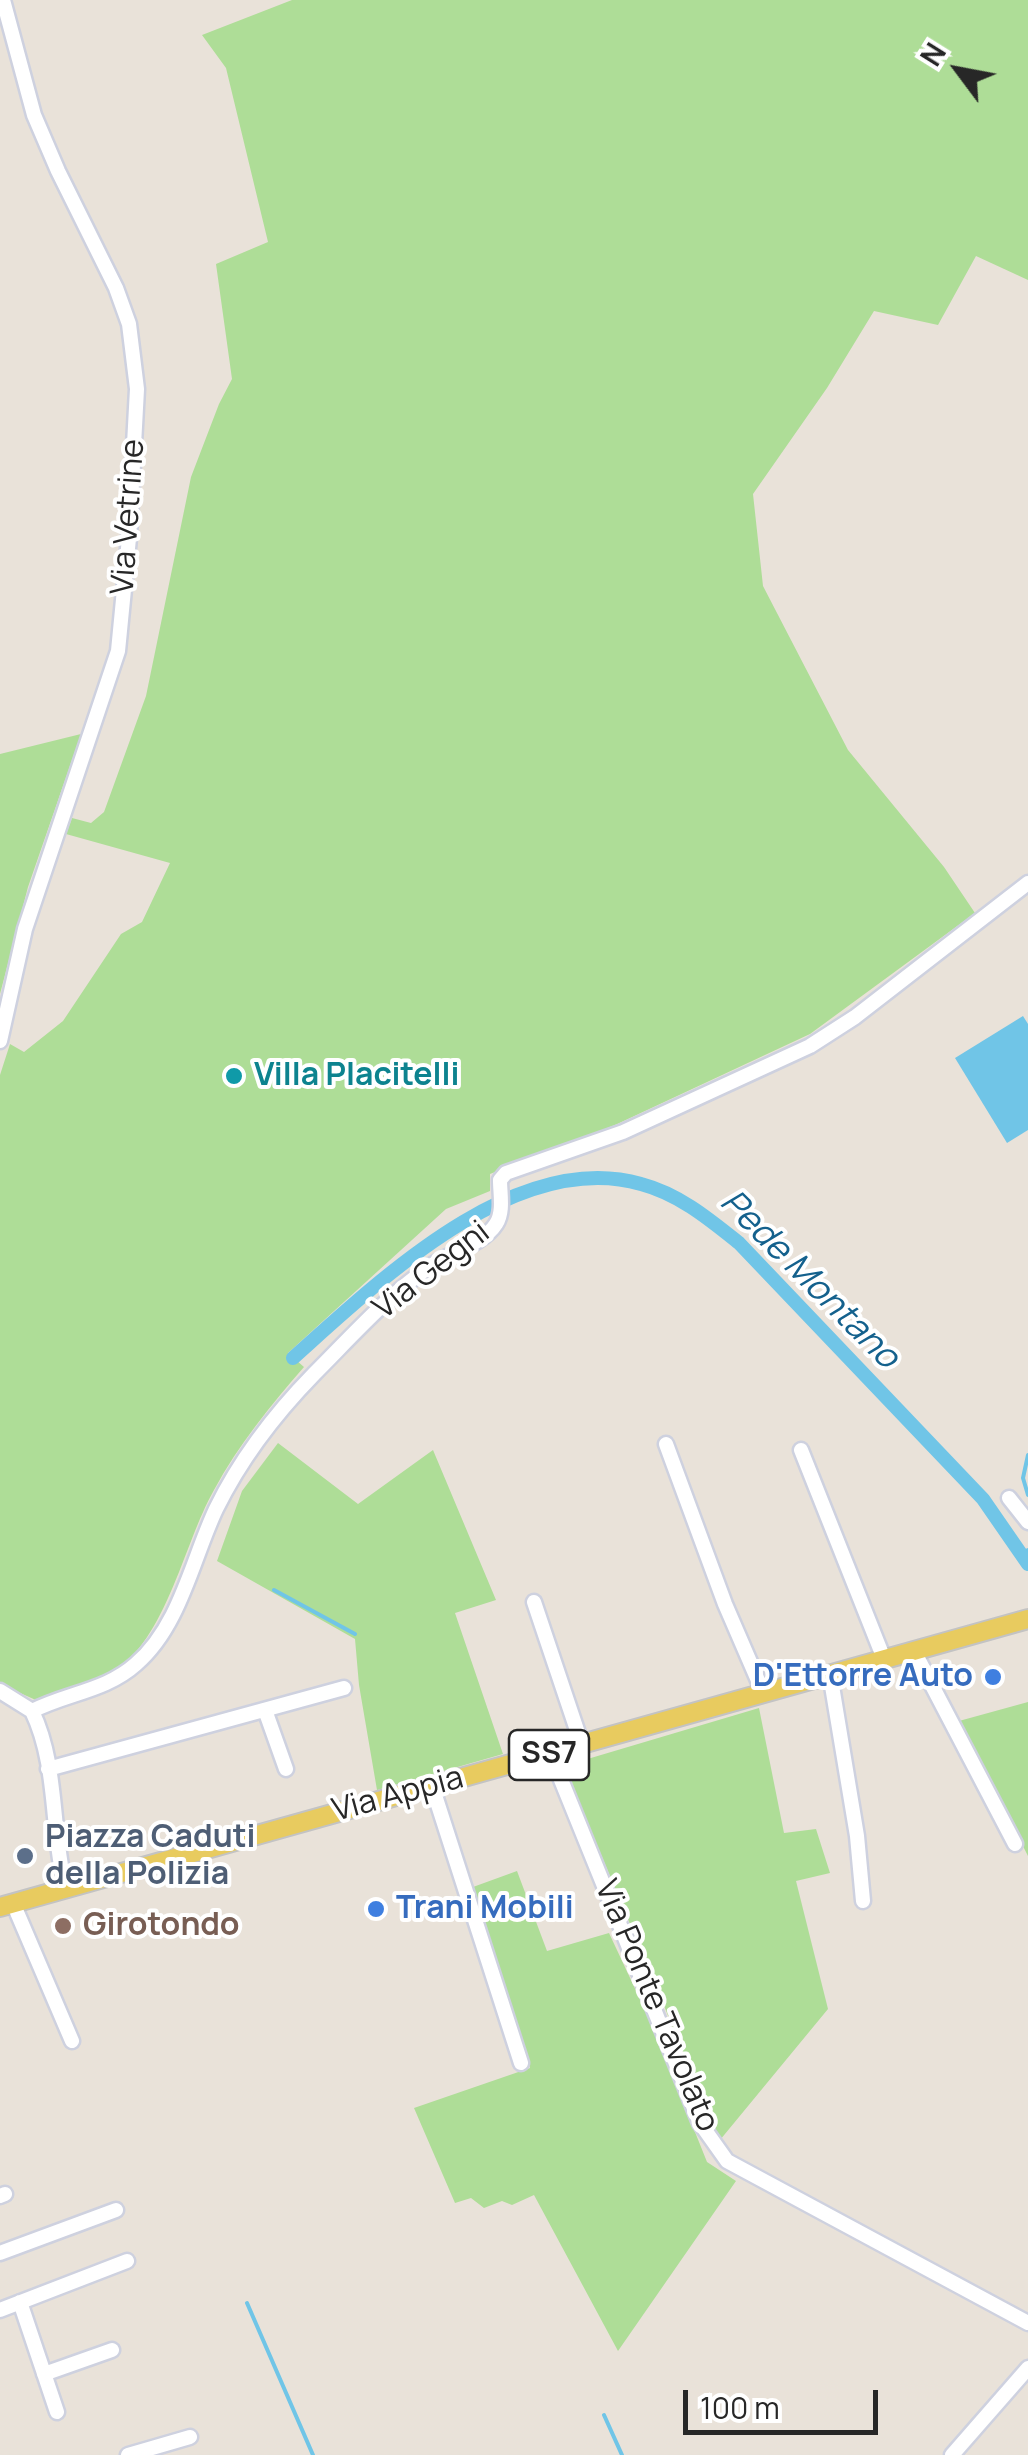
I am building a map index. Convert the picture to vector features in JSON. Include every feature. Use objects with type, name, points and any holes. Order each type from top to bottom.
[{"type":"main road","name":"Via Appia","points":[[6,1905],[1028,1620]]},
{"type":"street","name":"Via Vetrine","points":[[0,1041],[25,929],[118,650],[137,389],[129,324],[116,288],[34,115],[3,0]]},
{"type":"street","name":"Via Gegni","points":[[32,1711],[115,1680],[138,1663],[180,1598],[216,1511],[255,1441],[310,1378],[384,1304],[432,1266],[494,1229],[501,1216],[500,1180],[506,1174],[624,1132],[810,1046],[855,1017],[1028,883]]},
{"type":"street","points":[[666,1444],[725,1604],[763,1692]]},
{"type":"street","points":[[801,1450],[884,1659]]},
{"type":"street","points":[[1009,1498],[1028,1522]]},
{"type":"street","points":[[534,1602],[582,1745]]},
{"type":"street","points":[[914,1650],[1015,1844]]},
{"type":"street","points":[[830,1674],[857,1836],[863,1901]]},
{"type":"street","points":[[48,1769],[344,1688]]},
{"type":"street","points":[[0,1691],[32,1711],[41,1729],[65,1886]]},
{"type":"street","points":[[265,1710],[286,1769]]},
{"type":"street","name":"Via Ponte Tavolato","points":[[551,1755],[700,2123],[727,2160],[1028,2323]]},
{"type":"street","points":[[432,1786],[521,2062]]},
{"type":"street","points":[[6,1905],[72,2041]]},
{"type":"street","points":[[0,2254],[116,2210]]},
{"type":"street","points":[[0,2310],[127,2261]]},
{"type":"street","points":[[20,2302],[57,2412]]},
{"type":"street","points":[[44,2374],[112,2350]]},
{"type":"street","points":[[952,2455],[1028,2368]]},
{"type":"street","points":[[128,2455],[190,2437]]},
{"type":"green space","points":[[292,0],[1028,0],[1028,280],[976,256],[938,325],[874,311],[827,388],[753,494],[763,586],[848,750],[944,867],[975,913],[810,1034],[615,1125],[490,1174],[490,1191],[446,1209],[288,1353],[304,1367],[224,1473],[170,1594],[142,1644],[125,1664],[103,1679],[38,1701],[0,1684],[0,1075],[10,1044],[24,1052],[63,1021],[121,934],[142,922],[170,863],[66,834],[72,818],[91,823],[104,812],[146,696],[191,477],[232,379],[216,264],[268,242],[226,68],[202,35]]},
{"type":"green space","points":[[81,734],[28,887],[0,994],[0,754]]},
{"type":"green space","points":[[278,1443],[358,1504],[433,1450],[496,1600],[455,1613],[503,1754],[377,1790],[355,1639],[217,1561],[242,1491]]},
{"type":"green space","points":[[1028,1702],[1028,1856],[959,1721]]},
{"type":"green space","points":[[759,1708],[784,1833],[816,1829],[830,1873],[796,1881],[828,2009],[720,2140],[564,1766]]},
{"type":"green space","points":[[517,1871],[547,1951],[609,1933],[653,2027],[707,2162],[736,2181],[618,2351],[534,2195],[512,2205],[502,2201],[484,2208],[471,2198],[455,2203],[414,2108],[530,2068],[473,1887]]},
{"type":"water","points":[[1023,1016],[1028,1024],[1028,1130],[1007,1143],[955,1058]]},
{"type":"waterway","name":"Pede Montano","points":[[293,1358],[408,1260],[499,1203],[546,1185],[594,1178],[641,1184],[681,1201],[739,1243],[983,1499],[1028,1564]]},
{"type":"waterway","points":[[1028,1455],[1023,1478],[1028,1495]]},
{"type":"waterway","name":"Pede Montano","points":[[1020,1553],[1028,1550]]},
{"type":"waterway","points":[[274,1590],[355,1634]]},
{"type":"waterway","points":[[247,2303],[313,2455]]},
{"type":"waterway","points":[[604,2415],[622,2455]]},
{"type":"place","name":"Villa Placitelli","points":[[234,1076]]},
{"type":"place","name":"D'Ettorre Auto","points":[[993,1677]]},
{"type":"place","name":"Piazza Caduti della Polizia","points":[[25,1856]]},
{"type":"place","name":"Trani Mobili","points":[[376,1909]]},
{"type":"place","name":"Girotondo","points":[[63,1926]]}]
